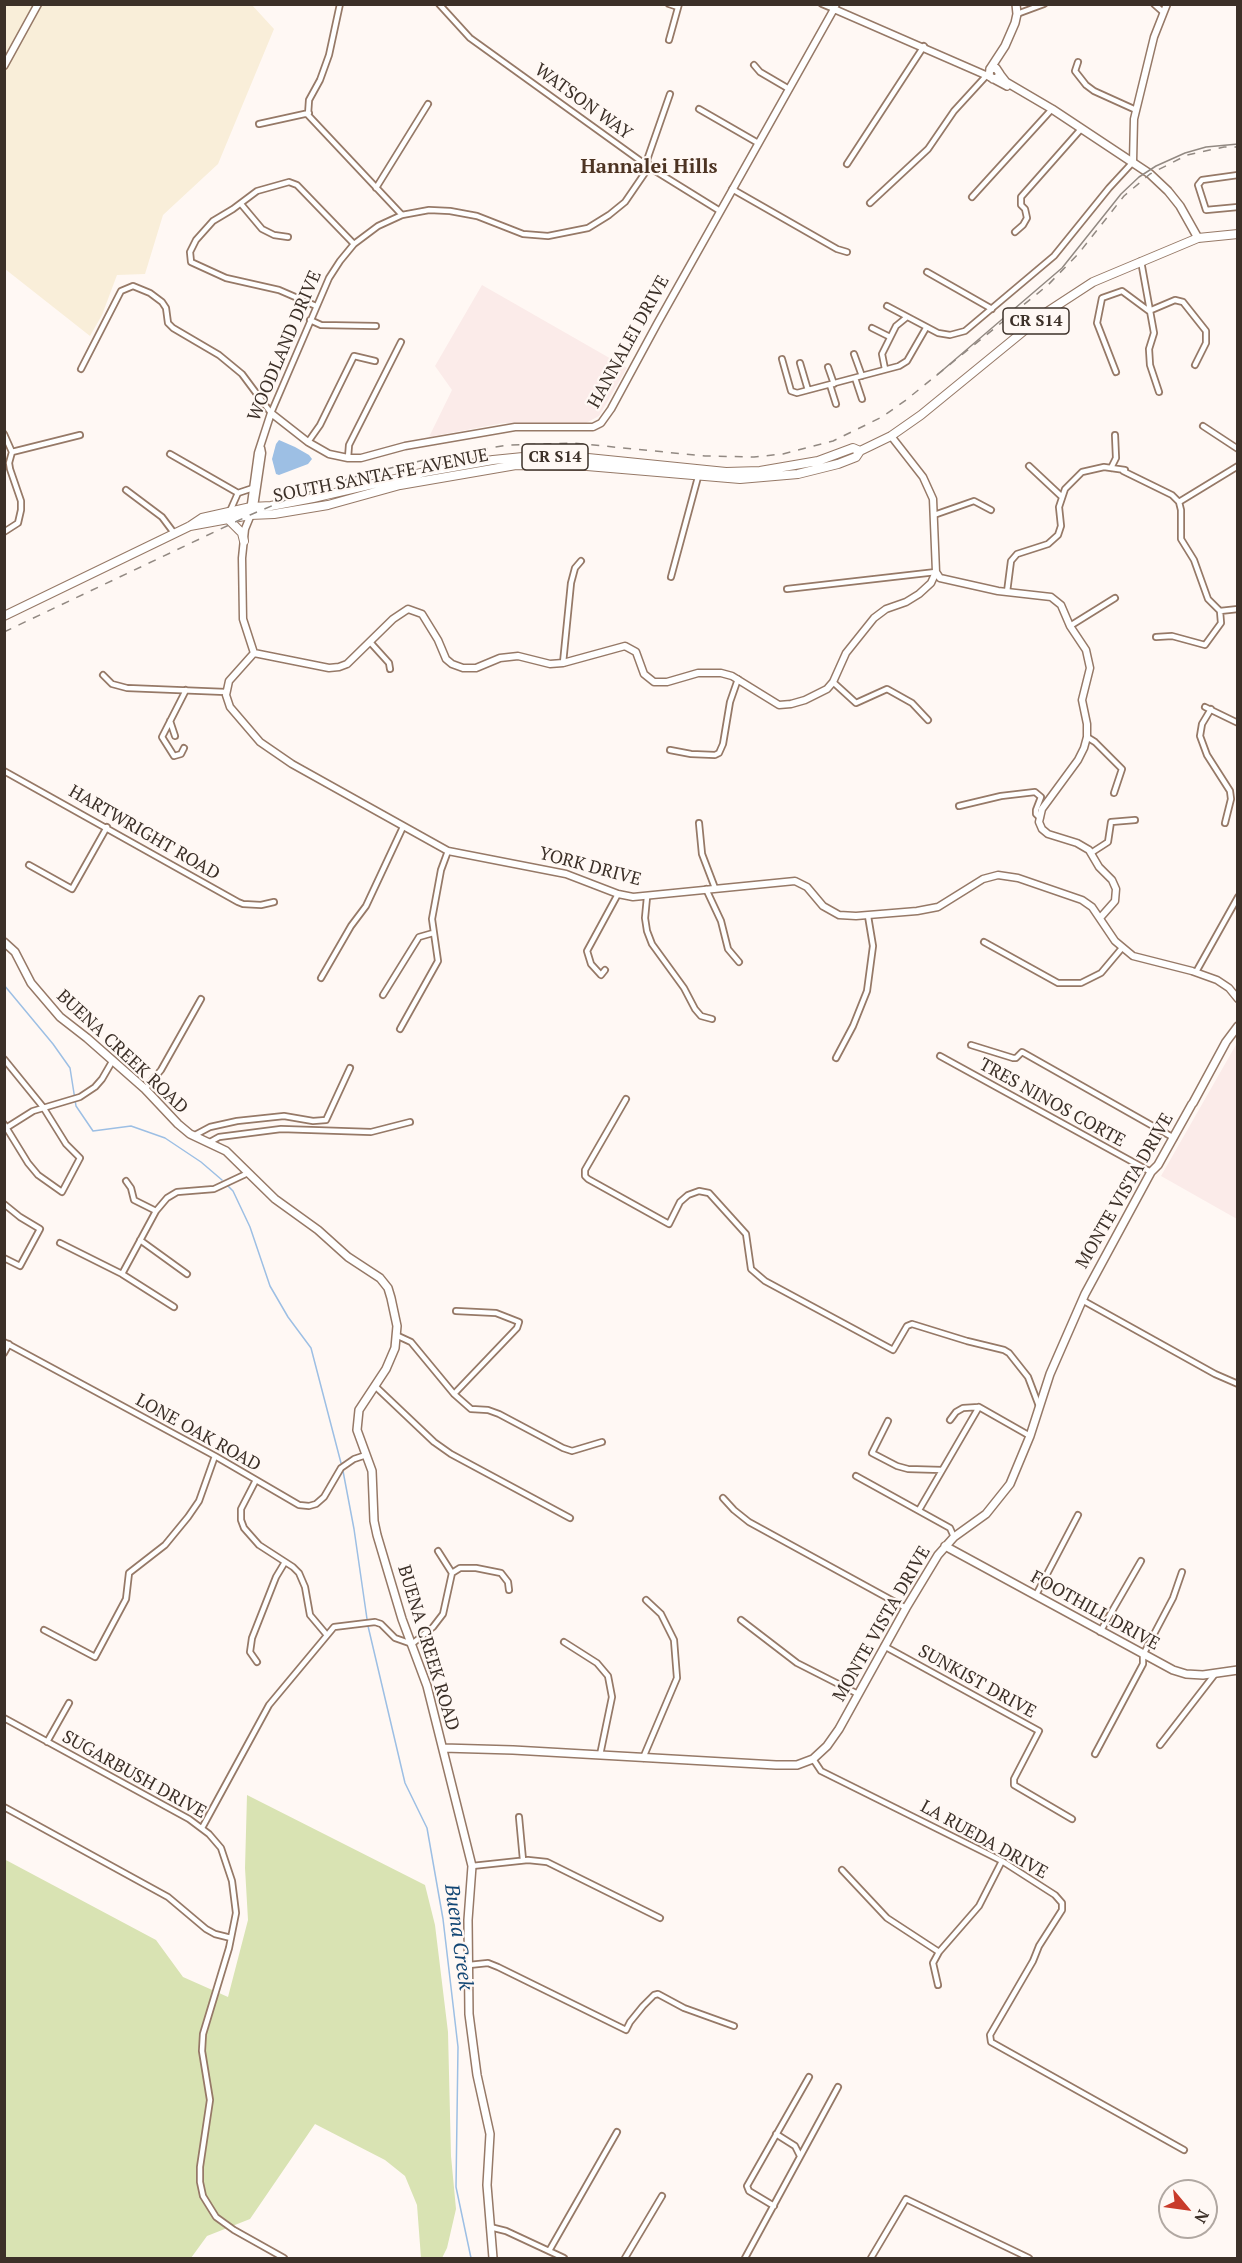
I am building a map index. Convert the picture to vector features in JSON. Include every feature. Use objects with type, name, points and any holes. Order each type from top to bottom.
[{"type":"main road","points":[[990,75],[1005,46],[1017,14],[1016,4]]},
{"type":"main road","points":[[990,75],[998,77],[1005,46]]},
{"type":"main road","points":[[999,72],[1006,82],[1023,93]]},
{"type":"main road","points":[[990,75],[1052,109],[1150,174],[1180,206],[1198,238]]},
{"type":"main road","name":"SOUTH SANTA FE AVENUE","points":[[190,526],[229,520],[251,510],[274,514],[328,505],[400,485],[516,465],[587,466],[741,479],[798,474],[845,461],[856,457],[860,451],[891,436],[921,416],[1066,298],[1093,282],[1198,238],[1238,234]]},
{"type":"main road","name":"SOUTH SANTA FE AVENUE","points":[[4,616],[190,526],[202,518],[230,511],[334,500],[353,489],[425,472],[516,458],[588,458],[741,472],[799,466],[836,456],[853,448],[860,451]]},
{"type":"main road","points":[[229,520],[242,533],[244,541]]},
{"type":"main road","name":"BUENA CREEK ROAD","points":[[4,942],[15,952],[31,983],[52,1010],[113,1060],[178,1124],[226,1151],[275,1198],[318,1230],[348,1257],[383,1281],[391,1298],[398,1336],[391,1360],[362,1405],[357,1419],[357,1430],[372,1471],[377,1535],[427,1686],[472,1866],[468,1920],[469,2014],[477,2075],[490,2134],[487,2185],[493,2259]]},
{"type":"main road","name":"MONTE VISTA DRIVE","points":[[813,1759],[827,1746],[906,1608],[945,1546],[986,1514],[1003,1495],[1016,1473],[1050,1374],[1082,1300],[1151,1172],[1158,1165],[1226,1042],[1238,1026]]},
{"type":"main road","name":"FOOTHILL DRIVE","points":[[945,1546],[1173,1670],[1186,1674],[1238,1670]]},
{"type":"main road","points":[[443,1748],[776,1765],[797,1765],[813,1759]]},
{"type":"street","points":[[4,66],[38,4]]},
{"type":"street","points":[[340,4],[329,55],[320,80],[309,100],[308,115],[402,215]]},
{"type":"street","name":"WATSON WAY","points":[[439,4],[470,38],[649,167],[720,211]]},
{"type":"street","points":[[669,4],[678,6],[669,40]]},
{"type":"street","points":[[822,4],[836,7],[990,75],[954,111],[928,149],[870,203]]},
{"type":"street","points":[[1017,14],[1044,4]]},
{"type":"street","points":[[1154,4],[1163,12]]},
{"type":"street","points":[[886,306],[926,328],[950,335],[965,331],[1054,256],[1108,188],[1133,162],[1136,110],[1154,37],[1167,4]]},
{"type":"street","name":"HANNALEI DRIVE","points":[[271,413],[308,442],[329,454],[348,458],[361,458],[416,444],[514,427],[592,427],[601,423],[611,409],[732,189],[836,7]]},
{"type":"street","points":[[847,165],[924,46]]},
{"type":"street","points":[[1078,62],[1075,71],[1094,92],[1136,110]]},
{"type":"street","points":[[754,65],[760,72],[789,89]]},
{"type":"street","name":"WOODLAND DRIVE","points":[[251,510],[252,488],[264,430],[316,306],[339,261],[354,244],[378,226],[402,215],[429,210],[477,216],[523,234],[548,236],[588,228],[625,202],[649,167],[647,160],[670,94]]},
{"type":"street","points":[[376,188],[428,104]]},
{"type":"street","points":[[972,197],[1052,109]]},
{"type":"street","points":[[699,110],[758,143]]},
{"type":"street","points":[[259,124],[309,113]]},
{"type":"street","points":[[1016,232],[1027,218],[1020,202],[1021,197],[1081,129]]},
{"type":"street","points":[[1238,175],[1202,180],[1199,189],[1206,210],[1238,207]]},
{"type":"street","points":[[316,306],[270,287],[226,278],[191,262],[190,252],[202,231],[213,221],[257,191],[289,182],[297,185],[354,244]]},
{"type":"street","points":[[732,189],[837,249],[847,252]]},
{"type":"street","points":[[241,204],[262,229],[274,235],[288,237]]},
{"type":"street","points":[[1141,261],[1154,333],[1149,349],[1150,365],[1159,392]]},
{"type":"street","points":[[927,272],[992,309]]},
{"type":"street","points":[[81,369],[121,291],[133,285],[162,302],[166,308],[168,323],[173,328],[219,355],[242,374],[271,413]]},
{"type":"street","points":[[1116,372],[1097,323],[1102,298],[1122,291],[1149,311]]},
{"type":"street","points":[[1149,311],[1175,300],[1183,302],[1206,331],[1206,343],[1195,365]]},
{"type":"street","points":[[885,369],[882,354],[896,326],[907,317]]},
{"type":"street","points":[[310,320],[321,325],[376,326]]},
{"type":"street","points":[[872,328],[890,337]]},
{"type":"street","points":[[782,359],[791,391],[797,393],[899,366],[906,361],[926,328]]},
{"type":"street","points":[[348,458],[349,445],[401,342]]},
{"type":"street","points":[[854,354],[862,376]]},
{"type":"street","points":[[308,442],[320,425],[354,356],[375,361]]},
{"type":"street","points":[[800,363],[808,390]]},
{"type":"street","points":[[828,367],[836,404]]},
{"type":"street","points":[[855,378],[862,399]]},
{"type":"street","points":[[1203,426],[1238,449]]},
{"type":"street","points":[[4,434],[12,452],[7,463],[21,501],[18,523],[4,532]]},
{"type":"street","points":[[12,452],[80,435]]},
{"type":"street","points":[[1112,468],[1116,458],[1114,435]]},
{"type":"street","points":[[254,653],[329,668],[347,664],[393,619],[408,609],[422,614],[438,640],[446,659],[454,665],[471,669],[500,658],[518,656],[550,664],[563,663],[625,645],[636,652],[644,674],[654,682],[667,682],[681,677],[711,673],[732,676],[779,705],[805,700],[827,688],[833,682],[846,653],[874,618],[886,609],[906,602],[919,594],[931,583],[936,572],[931,491],[891,436]]},
{"type":"street","name":"WOODLAND DRIVE","points":[[251,510],[262,453],[261,447]]},
{"type":"street","points":[[170,454],[238,493]]},
{"type":"street","points":[[1029,466],[1061,496]]},
{"type":"street","points":[[1179,502],[1238,466]]},
{"type":"street","points":[[1007,592],[1011,561],[1017,554],[1048,544],[1058,535],[1061,526],[1059,507],[1065,489],[1082,472],[1093,468],[1125,470],[1123,471],[1172,495],[1179,502],[1180,532],[1183,544],[1194,560],[1208,599],[1220,611],[1221,623],[1205,645],[1172,636],[1156,637]]},
{"type":"street","points":[[671,577],[698,477]]},
{"type":"street","points":[[230,511],[238,493],[252,488]]},
{"type":"street","points":[[126,490],[162,517],[174,533]]},
{"type":"street","points":[[934,514],[974,501],[991,510]]},
{"type":"street","points":[[251,510],[244,541],[242,607],[246,631],[254,653]]},
{"type":"street","points":[[563,663],[571,583],[575,568],[581,561]]},
{"type":"street","points":[[936,572],[940,578],[1007,592],[1051,597],[1061,605],[1070,626],[1086,650],[1090,668],[1082,700],[1087,737],[1078,760],[1042,809],[1040,818],[1042,830],[1082,845],[1112,880],[1116,889],[1115,901],[1100,918]]},
{"type":"street","points":[[787,589],[936,572]]},
{"type":"street","points":[[1070,626],[1115,598]]},
{"type":"street","points":[[1220,611],[1238,609]]},
{"type":"street","points":[[370,642],[389,663],[390,669]]},
{"type":"street","points":[[103,675],[112,684],[127,688],[226,692],[229,681],[254,653]]},
{"type":"street","points":[[670,750],[719,753],[723,744],[730,702],[738,679]]},
{"type":"street","points":[[833,682],[856,703],[887,689],[912,703],[928,720]]},
{"type":"street","points":[[184,748],[181,754],[174,756],[162,738],[186,690]]},
{"type":"street","name":"YORK DRIVE","points":[[226,692],[230,707],[267,748],[448,851],[566,874],[618,894],[647,897],[795,881],[803,884],[824,906],[839,915],[868,916],[938,907],[973,883],[998,875],[1018,878],[1082,900],[1092,907],[1109,934],[1122,948],[1140,959],[1196,972],[1222,982],[1238,999]]},
{"type":"street","points":[[1205,707],[1238,723]]},
{"type":"street","points":[[1211,709],[1202,724],[1200,736],[1207,754],[1230,791],[1232,798],[1225,823]]},
{"type":"street","points":[[170,721],[175,736]]},
{"type":"street","points":[[1087,737],[1122,768],[1113,793]]},
{"type":"street","name":"HARTWRIGHT ROAD","points":[[4,771],[243,904],[274,902]]},
{"type":"street","points":[[959,806],[1001,796],[1035,792],[1041,797],[1036,810],[1040,818]]},
{"type":"street","points":[[1091,853],[1108,842],[1111,822],[1135,820]]},
{"type":"street","points":[[699,823],[702,854],[715,888]]},
{"type":"street","points":[[321,978],[351,926],[366,906],[403,826]]},
{"type":"street","points":[[29,865],[72,889],[107,827]]},
{"type":"street","points":[[400,1029],[438,961],[432,919],[441,870],[448,851]]},
{"type":"street","points":[[706,889],[721,921],[728,949],[739,962]]},
{"type":"street","points":[[605,970],[601,975],[591,964],[586,951],[618,894]]},
{"type":"street","points":[[647,897],[646,924],[652,944],[684,988],[695,1009],[701,1016],[712,1019]]},
{"type":"street","points":[[1196,972],[1238,897]]},
{"type":"street","points":[[836,1058],[854,1026],[867,991],[873,946],[868,916]]},
{"type":"street","points":[[383,995],[419,937],[433,933]]},
{"type":"street","points":[[984,942],[1058,982],[1081,983],[1101,973],[1122,948]]},
{"type":"street","points":[[145,1089],[161,1070],[201,999]]},
{"type":"street","points":[[972,1045],[1013,1058],[1022,1052],[1174,1138]]},
{"type":"street","name":"TRES NINOS CORTE","points":[[940,1056],[1151,1172]]},
{"type":"street","points":[[4,1059],[44,1107],[66,1144],[80,1158],[62,1192],[38,1175],[5,1127],[33,1111],[44,1107],[78,1098],[95,1087],[113,1060]]},
{"type":"street","points":[[195,1135],[210,1126],[237,1121],[284,1116],[313,1121],[326,1120],[351,1068]]},
{"type":"street","points":[[626,1099],[585,1170],[585,1176],[588,1179],[669,1224],[680,1202],[688,1195],[699,1191],[709,1193],[746,1234],[751,1269],[765,1281],[892,1350],[907,1326],[912,1324],[1004,1350],[1028,1377],[1039,1406]]},
{"type":"street","points":[[210,1142],[219,1137],[281,1129],[371,1132],[410,1122]]},
{"type":"street","points":[[122,1274],[156,1211],[166,1198],[177,1192],[214,1189],[248,1173]]},
{"type":"street","points":[[126,1181],[131,1188],[134,1200],[156,1211]]},
{"type":"street","points":[[4,1204],[40,1229],[20,1266],[4,1258]]},
{"type":"street","points":[[140,1240],[187,1274]]},
{"type":"street","points":[[60,1243],[122,1274],[167,1300],[174,1307]]},
{"type":"street","points":[[1082,1300],[1215,1374],[1238,1384]]},
{"type":"street","points":[[454,1394],[517,1328],[519,1322],[496,1313],[456,1311]]},
{"type":"street","points":[[398,1336],[411,1342],[454,1394],[471,1409],[488,1410],[499,1414],[563,1448],[572,1450],[602,1442]]},
{"type":"street","points":[[4,1353],[7,1343]]},
{"type":"street","name":"LONE OAK ROAD","points":[[7,1343],[215,1456],[299,1505],[316,1504],[324,1497],[341,1468],[354,1459],[366,1455]]},
{"type":"street","points":[[374,1385],[442,1448],[570,1518]]},
{"type":"street","points":[[950,1420],[956,1412],[963,1408],[979,1407],[1030,1436]]},
{"type":"street","points":[[919,1510],[979,1407]]},
{"type":"street","points":[[888,1420],[872,1453],[897,1467],[908,1469],[939,1471],[946,1466]]},
{"type":"street","points":[[44,1630],[95,1657],[126,1599],[129,1573],[165,1545],[181,1527],[199,1501],[215,1456]]},
{"type":"street","points":[[856,1476],[950,1528],[954,1537]]},
{"type":"street","points":[[256,1480],[242,1509],[241,1520],[244,1528],[259,1545],[299,1573],[305,1587],[310,1615],[326,1634]]},
{"type":"street","points":[[723,1498],[734,1510],[765,1531],[906,1608]]},
{"type":"street","points":[[1036,1595],[1078,1515]]},
{"type":"street","points":[[202,1828],[269,1705],[309,1659],[326,1634],[338,1625],[375,1622],[381,1624],[395,1638],[412,1644],[433,1627],[443,1614],[452,1573],[438,1551]]},
{"type":"street","points":[[1100,1632],[1142,1561]]},
{"type":"street","points":[[257,1662],[250,1652],[252,1638],[276,1577],[285,1562]]},
{"type":"street","points":[[452,1573],[460,1568],[476,1568],[501,1573],[508,1582],[508,1590]]},
{"type":"street","points":[[1095,1754],[1143,1664],[1143,1655],[1173,1598],[1182,1572]]},
{"type":"street","points":[[642,1758],[677,1678],[674,1640],[661,1614],[646,1600]]},
{"type":"street","points":[[741,1620],[797,1663],[858,1694]]},
{"type":"street","points":[[564,1642],[597,1663],[605,1671],[610,1682],[612,1697],[600,1755]]},
{"type":"street","name":"SUNKIST DRIVE","points":[[884,1646],[1040,1731],[1014,1779],[1014,1785],[1072,1819]]},
{"type":"street","points":[[1160,1745],[1216,1673]]},
{"type":"street","points":[[47,1742],[69,1702]]},
{"type":"street","name":"SUGARBUSH DRIVE","points":[[4,1718],[202,1828],[219,1845],[228,1867],[236,1913],[203,2034],[202,2051],[210,2100],[200,2167],[200,2182],[203,2196],[216,2217],[284,2259]]},
{"type":"street","name":"LA RUEDA DRIVE","points":[[813,1759],[821,1771],[1002,1861],[1055,1895],[1063,1907],[990,2035],[991,2042],[1184,2150]]},
{"type":"street","points":[[4,1807],[168,1897],[206,1929],[231,1938]]},
{"type":"street","points":[[519,1817],[523,1860]]},
{"type":"street","points":[[472,1866],[539,1860],[555,1865],[660,1918]]},
{"type":"street","points":[[938,1985],[933,1963],[939,1952],[979,1906],[1002,1861]]},
{"type":"street","points":[[842,1870],[887,1918],[939,1952]]},
{"type":"street","points":[[469,1965],[488,1963],[498,1967],[626,2030],[643,2006],[658,1994],[684,2008],[734,2026]]},
{"type":"street","points":[[774,2206],[749,2191],[747,2186],[809,2077]]},
{"type":"street","points":[[745,2259],[838,2087]]},
{"type":"street","points":[[549,2251],[617,2132]]},
{"type":"street","points":[[776,2134],[795,2146],[801,2156]]},
{"type":"street","points":[[625,2259],[662,2196]]},
{"type":"street","points":[[871,2259],[906,2199],[1029,2259]]},
{"type":"street","points":[[490,2228],[506,2231],[564,2259]]},
{"type":"shaded area","points":[[5,5],[252,5],[274,29],[218,164],[163,215],[145,274],[117,275],[102,315],[90,336],[5,269]]},
{"type":"shaded area","points":[[482,285],[627,368],[599,416],[586,423],[503,423],[429,437],[452,390],[435,366]]},
{"type":"shaded area","points":[[1237,1043],[1237,1219],[1161,1176]]},
{"type":"green space","points":[[247,1795],[425,1885],[435,1925],[448,2032],[451,2156],[456,2209],[447,2248],[442,2258],[421,2258],[417,2205],[405,2176],[385,2160],[315,2124],[250,2219],[207,2236],[191,2258],[5,2258],[4,1859],[156,1940],[183,1977],[228,1997],[248,1920],[245,1868]]},
{"type":"water","points":[[279,440],[309,455],[312,459],[308,464],[279,475],[276,474],[272,459]]},
{"type":"waterway","name":"Buena Creek","points":[[4,985],[70,1068],[76,1106],[93,1131],[131,1126],[165,1138],[201,1162],[222,1180]]},
{"type":"waterway","name":"Buena Creek","points":[[228,1186],[233,1191],[250,1227],[270,1286],[288,1317],[311,1348],[341,1463]]},
{"type":"waterway","name":"Buena Creek","points":[[343,1471],[367,1619]]},
{"type":"waterway","name":"Buena Creek","points":[[368,1626],[405,1783],[427,1828],[443,1919],[458,2047],[456,2187],[471,2258]]},
{"type":"tram line","points":[[937,375],[1062,268],[1121,194],[1139,177],[1156,166],[1185,153],[1206,147],[1238,144]]},
{"type":"railway","points":[[4,632],[288,499],[354,477],[436,457],[508,445],[573,443],[705,456],[754,457],[783,454],[833,441],[882,417],[906,400],[1048,285],[1079,253],[1124,196],[1150,174],[1187,155],[1224,147],[1238,147]]},
{"type":"district","name":"Hannalei Hills","points":[[649,167]]}]
